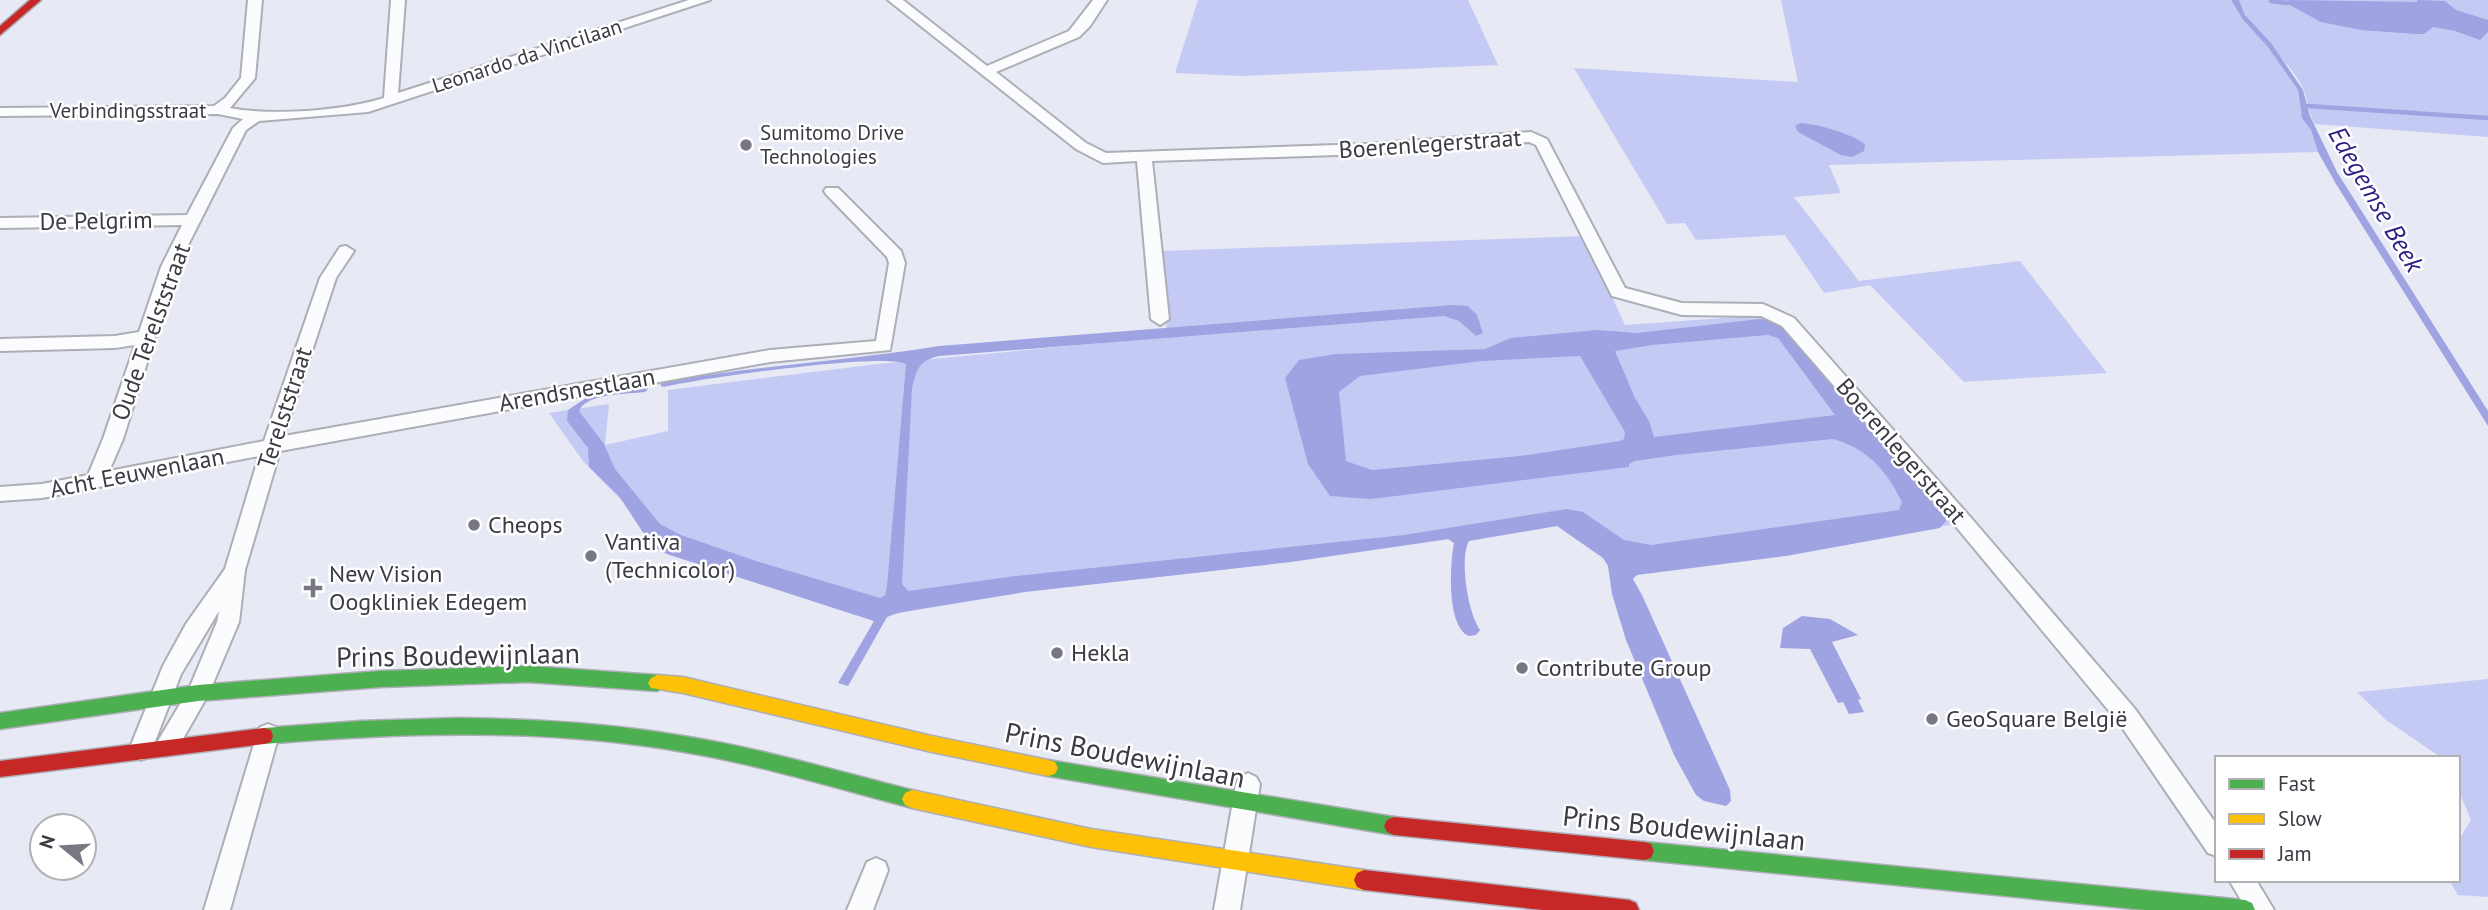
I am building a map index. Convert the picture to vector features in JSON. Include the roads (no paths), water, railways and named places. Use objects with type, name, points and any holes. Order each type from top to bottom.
[{"type":"main road","points":[[0,32],[36,0]]},
{"type":"main road","name":"Prins Boudewijnlaan","points":[[0,721],[198,693],[381,679],[528,674],[683,685],[932,744],[1088,776],[1246,794],[1380,825],[2245,910]]},
{"type":"main road","points":[[0,769],[268,734],[394,726],[601,732],[681,742],[1007,822],[1230,887],[1380,884],[1629,910]]},
{"type":"street","points":[[218,110],[230,101],[248,78],[255,0]]},
{"type":"street","points":[[391,98],[398,0]]},
{"type":"street","name":"Leonardo da Vincilaan","points":[[255,117],[363,109],[380,105],[391,98],[703,0]]},
{"type":"street","name":"Boerenlegerstraat","points":[[895,0],[1094,156],[1103,158],[1366,149],[1531,137],[1542,142],[1618,292],[1683,309],[1754,307],[1779,315],[1788,322],[1965,524],[2127,716],[2215,842]]},
{"type":"street","points":[[987,71],[1074,34],[1086,23],[1100,0]]},
{"type":"street","name":"Verbindingsstraat","points":[[0,112],[218,110],[255,117]]},
{"type":"street","name":"Oude Terelststraat","points":[[96,480],[113,439],[169,267],[240,128],[255,117]]},
{"type":"street","points":[[1144,158],[1160,319]]},
{"type":"street","name":"Arendsnestlaan","points":[[272,445],[770,356],[884,346],[897,262],[895,255],[832,191]]},
{"type":"street","name":"De Pelgrim","points":[[0,223],[193,220]]},
{"type":"street","name":"Terelststraat","points":[[166,746],[198,693],[228,622],[235,570],[272,445],[328,278],[346,251]]},
{"type":"street","points":[[0,345],[115,342],[146,337]]},
{"type":"street","name":"Acht Eeuwenlaan","points":[[0,495],[41,491],[253,451],[272,445]]},
{"type":"street","name":"Terelststraat","points":[[141,750],[160,698],[194,629],[235,570]]},
{"type":"street","points":[[217,910],[268,734]]},
{"type":"street","points":[[1230,887],[1246,794]]},
{"type":"street","points":[[860,910],[876,870]]},
{"type":"street","points":[[2242,882],[2260,910]]},
{"type":"waterway","points":[[2271,1],[2287,3]]},
{"type":"waterway","name":"Edegemse Beek","points":[[2308,106],[2488,118]]},
{"type":"place","name":"Sumitomo Drive Technologies","points":[[746,145]]},
{"type":"place","name":"Cheops","points":[[474,525]]},
{"type":"place","name":"Vantiva (Technicolor)","points":[[591,556]]},
{"type":"place","name":"New Vision Oogkliniek Edegem","points":[[313,588]]},
{"type":"place","name":"Hekla","points":[[1057,653]]},
{"type":"place","name":"Contribute Group","points":[[1522,668]]},
{"type":"place","name":"GeoSquare België","points":[[1932,719]]}]
